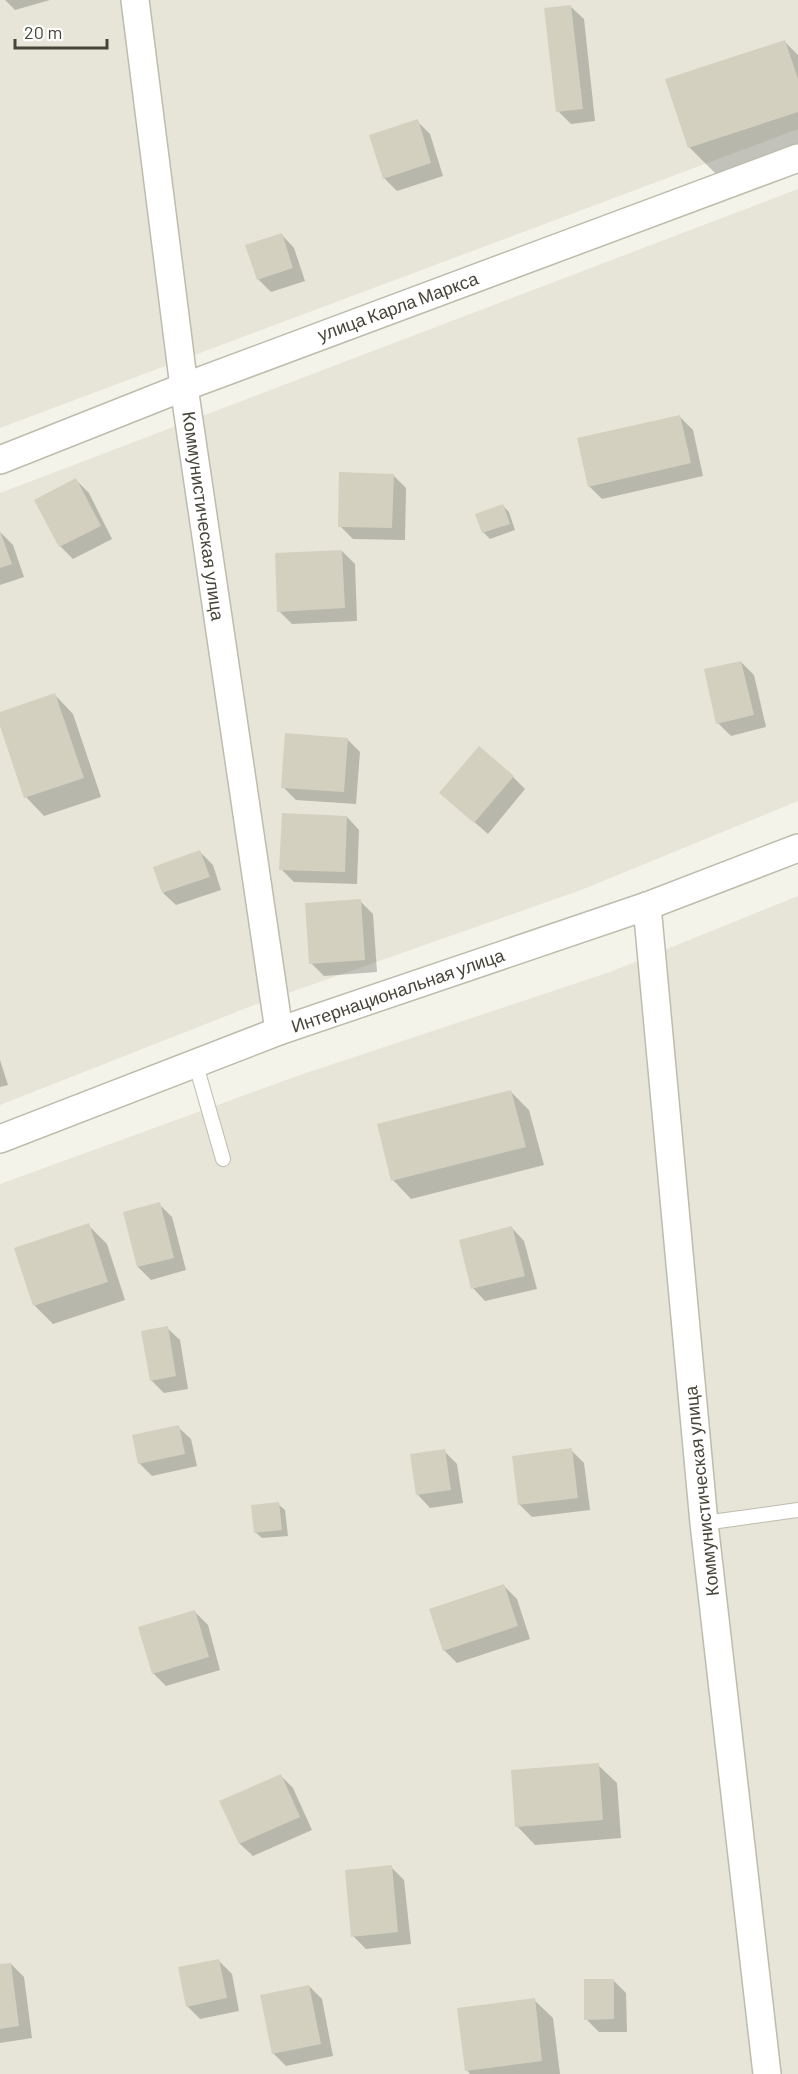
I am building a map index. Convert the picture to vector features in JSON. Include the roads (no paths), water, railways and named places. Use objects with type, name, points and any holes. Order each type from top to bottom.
[{"type":"street","name":"Коммунистическая улица","points":[[135,0],[184,387],[279,1031]]},
{"type":"street","name":"улица Карла Маркса","points":[[0,460],[184,387],[798,158]]},
{"type":"street","name":"Интернациональная улица","points":[[0,1139],[279,1031],[647,906],[798,848]]},
{"type":"street","name":"Коммунистическая улица","points":[[647,906],[704,1523],[767,2074]]},
{"type":"lane","points":[[196,1065],[223,1159]]},
{"type":"lane","points":[[704,1523],[798,1510]]}]
